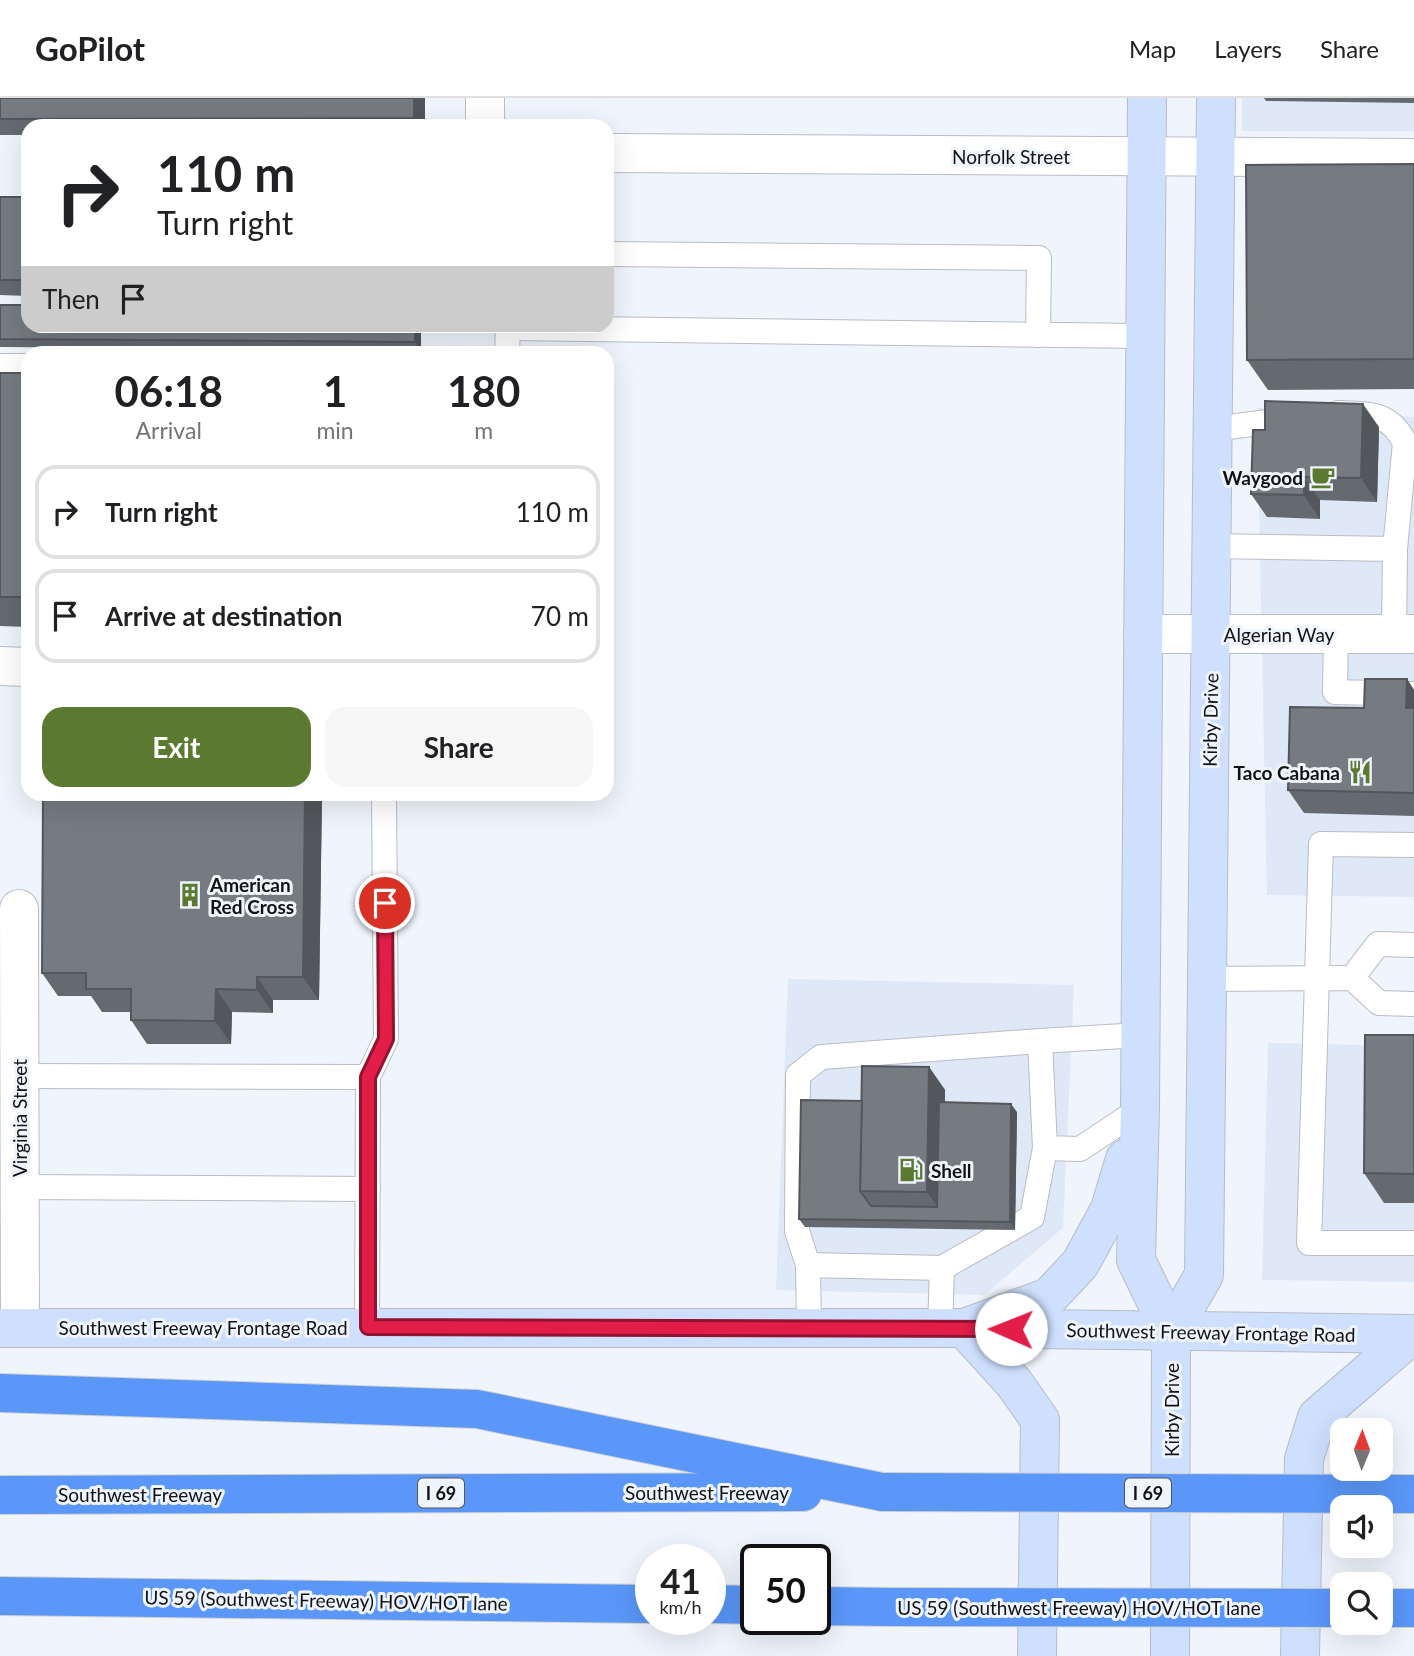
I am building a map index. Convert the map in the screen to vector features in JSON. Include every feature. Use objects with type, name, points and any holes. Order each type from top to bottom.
[{"type":"highway","points":[[0,1393],[477,1409],[882,1492]]},
{"type":"highway","name":"Southwest Freeway","points":[[0,1495],[882,1492],[1414,1494]]},
{"type":"highway","name":"US 59 (Southwest Freeway) HOV/HOT lane","points":[[0,1595],[635,1604]]},
{"type":"highway","name":"US 59 (Southwest Freeway) HOV/HOT lane","points":[[831,1606],[1330,1608]]},
{"type":"highway","points":[[1393,1608],[1414,1608]]},
{"type":"main road","name":"Kirby Drive","points":[[1147,98],[1140,1109],[1136,1260],[1171,1332],[1170,1656]]},
{"type":"main road","name":"Kirby Drive","points":[[1171,1332],[1204,1275],[1216,98]]},
{"type":"main road","points":[[952,1328],[1049,1297],[1080,1264],[1110,1209],[1140,1109]]},
{"type":"main road","name":"Southwest Freeway Frontage Road","points":[[10,1328],[952,1328],[1413,1334]]},
{"type":"main road","points":[[952,1328],[1014,1383],[1040,1420],[1037,1656]]},
{"type":"main road","points":[[1300,1656],[1304,1459],[1317,1417],[1413,1334]]},
{"type":"street","points":[[485,98],[485,119]]},
{"type":"street","name":"Norfolk Street","points":[[614,153],[1414,158]]},
{"type":"street","name":"Algerian Way","points":[[1143,634],[1404,634]]},
{"type":"street","points":[[0,666],[21,667]]},
{"type":"street","name":"Virginia Street","points":[[10,1328],[18,1187],[19,909]]},
{"type":"lane","points":[[614,254],[1039,258],[1038,335]]},
{"type":"lane","points":[[614,329],[1145,337]]},
{"type":"lane","points":[[0,366],[21,366]]},
{"type":"lane","points":[[1213,429],[1335,413],[1373,414],[1398,429],[1405,443],[1395,549],[1404,634]]},
{"type":"lane","points":[[1211,546],[1395,549]]},
{"type":"lane","points":[[1336,634],[1335,692],[1414,694]]},
{"type":"lane","points":[[368,1327],[368,1077],[386,1039],[384,801]]},
{"type":"lane","points":[[1414,845],[1321,844],[1309,1243],[1414,1243]]},
{"type":"lane","points":[[1352,978],[1378,944],[1414,945]]},
{"type":"lane","points":[[1207,979],[1352,978],[1379,1003],[1414,1004]]},
{"type":"lane","points":[[809,1328],[808,1265],[797,1231],[798,1075],[821,1057],[1140,1035]]},
{"type":"lane","points":[[808,1265],[942,1268],[1032,1217],[1045,1148],[1040,1041]]},
{"type":"lane","points":[[19,1076],[368,1077]]},
{"type":"lane","points":[[1045,1148],[1080,1149],[1140,1109]]},
{"type":"lane","points":[[18,1187],[368,1189]]},
{"type":"lane","points":[[942,1268],[952,1328]]},
{"type":"shaded area","points":[[1242,98],[1414,98],[1414,131],[1242,131]]},
{"type":"shaded area","points":[[1257,408],[1414,417],[1414,897],[1267,895]]},
{"type":"shaded area","points":[[788,979],[1074,985],[1063,1228],[984,1295],[776,1290]]},
{"type":"shaded area","points":[[1268,1043],[1414,1046],[1414,1282],[1262,1280]]},
{"type":"building","points":[[0,98],[414,98],[414,118],[0,119]]},
{"type":"building","points":[[1414,164],[1414,359],[1247,360],[1246,165]]},
{"type":"building","points":[[0,197],[21,197],[21,280],[0,280]]},
{"type":"building","points":[[0,305],[21,305],[21,333],[415,333],[415,342],[0,339]]},
{"type":"building","points":[[0,373],[21,373],[21,597],[0,597]]},
{"type":"building","points":[[1265,401],[1363,404],[1361,478],[1304,477],[1304,495],[1251,494],[1253,430],[1265,430]]},
{"type":"building","name":"Taco Cabana","points":[[1365,679],[1407,679],[1406,708],[1414,708],[1414,793],[1288,790],[1290,707],[1364,708]]},
{"type":"building","name":"American Red Cross","points":[[43,801],[305,801],[303,977],[257,977],[257,990],[216,989],[215,1021],[131,1020],[131,989],[86,989],[86,973],[42,973]]},
{"type":"building","points":[[1365,1035],[1414,1035],[1414,1174],[1364,1173]]},
{"type":"building","points":[[862,1066],[929,1067],[927,1192],[860,1191]]},
{"type":"building","name":"Shell","points":[[801,1100],[862,1101],[860,1191],[871,1206],[937,1207],[939,1102],[1011,1104],[1010,1222],[799,1219]]},
{"type":"place","name":"Waygood","points":[[1323,477]]},
{"type":"place","name":"Taco Cabana","points":[[1360,772]]},
{"type":"place","name":"American Red Cross","points":[[190,895]]},
{"type":"place","name":"Shell","points":[[911,1170]]},
{"type":"route","points":[[385,903],[386,1039],[368,1077],[368,1327],[1011,1329]]}]
